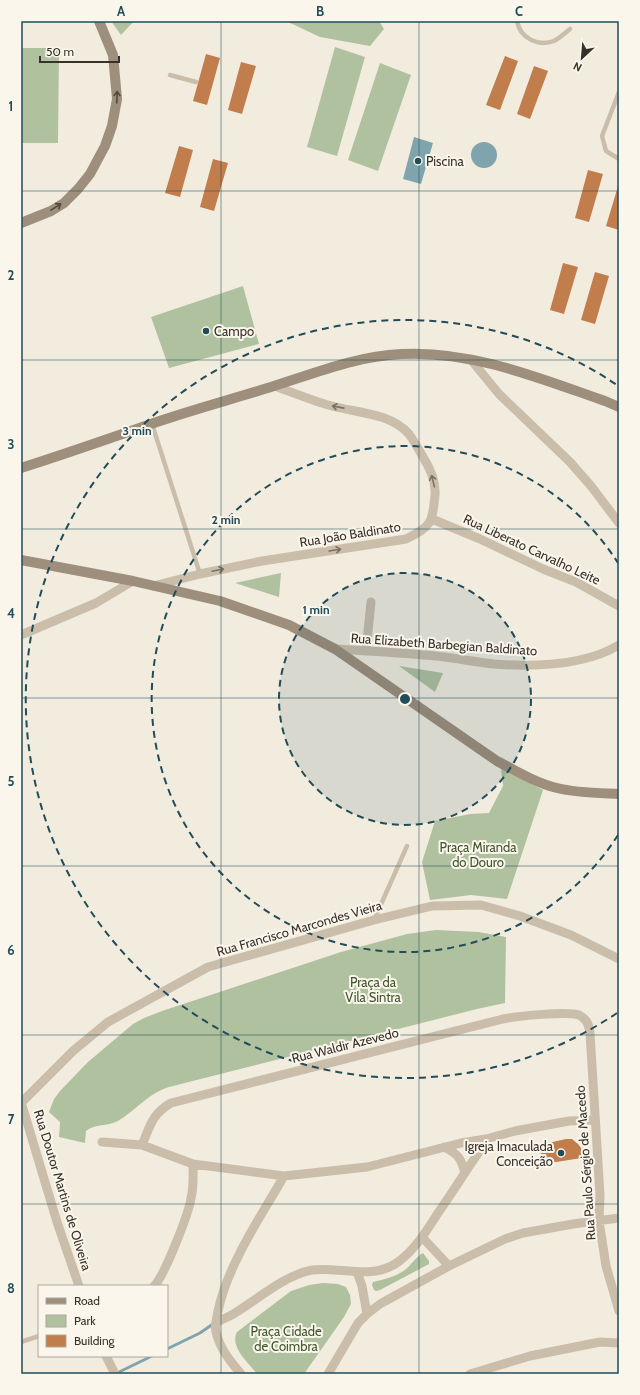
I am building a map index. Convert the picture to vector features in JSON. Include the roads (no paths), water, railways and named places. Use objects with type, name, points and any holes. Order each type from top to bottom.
[{"type":"street","points":[[21,223],[51,211],[64,202],[78,189],[90,174],[105,146],[112,126],[117,99],[113,55],[99,21]]},
{"type":"street","points":[[21,468],[152,424],[332,367],[373,357],[426,354],[450,356],[500,366],[605,400],[619,407]]},
{"type":"street","points":[[472,361],[499,394],[570,462],[591,486],[619,523]]},
{"type":"street","points":[[275,386],[333,406],[376,415],[405,431],[410,436],[427,464],[434,480],[435,492],[432,519]]},
{"type":"street","name":"Rua João Baldinato","points":[[153,586],[262,561],[406,539],[421,532],[432,519]]},
{"type":"street","name":"Rua Liberato Carvalho Leite","points":[[432,519],[543,569],[576,582],[619,606]]},
{"type":"street","points":[[21,560],[133,581],[220,601],[289,625],[335,649],[498,761],[526,776],[556,788],[589,793],[619,794]]},
{"type":"street","points":[[21,635],[96,603],[133,581]]},
{"type":"street","points":[[366,651],[370,602]]},
{"type":"street","name":"Rua Elizabeth Barbegian Baldinato","points":[[335,649],[436,656],[494,664],[549,664],[586,658],[608,652],[619,645]]},
{"type":"street","name":"Rua Francisco Marcondes Vieira","points":[[21,1102],[73,1051],[108,1022],[208,967],[374,920],[432,906],[481,905],[520,916],[571,935],[619,959]]},
{"type":"street","name":"Rua Waldir Azevedo","points":[[142,1145],[154,1118],[161,1109],[171,1103],[497,1020],[517,1016],[565,1014],[580,1016]]},
{"type":"street","name":"Rua Paulo Sérgio de Macedo","points":[[580,1016],[586,1020],[589,1025],[590,1033],[600,1195],[599,1221],[606,1266],[619,1311]]},
{"type":"street","name":"Rua Doutor Martins de Oliveira","points":[[21,1102],[57,1222],[79,1285]]},
{"type":"street","points":[[102,1142],[142,1145],[193,1164],[284,1176],[367,1167],[460,1143],[486,1139],[515,1131],[569,1121],[595,1120]]},
{"type":"street","points":[[216,1322],[235,1313],[284,1281],[311,1270],[374,1272],[398,1263],[422,1237],[486,1139]]},
{"type":"street","points":[[444,1147],[457,1155],[462,1163],[465,1173]]},
{"type":"street","points":[[155,1285],[164,1272],[188,1211],[192,1197],[193,1164]]},
{"type":"street","points":[[241,1374],[222,1350],[216,1331],[216,1322],[222,1295],[231,1270],[284,1176]]},
{"type":"street","points":[[328,1374],[358,1323],[367,1314],[380,1304],[449,1266],[505,1239],[523,1233],[619,1218]]},
{"type":"street","points":[[422,1237],[434,1252],[449,1266]]},
{"type":"street","points":[[357,1272],[362,1286],[367,1314]]},
{"type":"street","points":[[470,1374],[530,1356],[600,1342],[619,1343]]},
{"type":"street","points":[[106,1357],[115,1374]]},
{"type":"lane","points":[[518,21],[519,29],[529,39],[543,44],[556,40],[570,29]]},
{"type":"lane","points":[[170,75],[196,82]]},
{"type":"lane","points":[[619,92],[602,136],[606,151],[619,159]]},
{"type":"lane","points":[[152,424],[200,574]]},
{"type":"lane","points":[[374,920],[407,846]]},
{"type":"lane","points":[[21,1342],[38,1336]]},
{"type":"water","name":"Piscina","points":[[414,137],[433,143],[421,184],[403,179]]},
{"type":"water","points":[[484,142],[493,146],[497,155],[493,164],[484,168],[475,164],[471,155],[475,146]]},
{"type":"waterway","points":[[168,1349],[200,1333],[213,1324]]},
{"type":"waterway","points":[[117,1373],[150,1357]]},
{"type":"place","name":"Piscina","points":[[418,161]]},
{"type":"place","name":"Campo","points":[[206,331]]},
{"type":"place","name":"Igreja Imaculada Conceição","points":[[561,1153]]},
{"type":"park label","name":"Praça Miranda do Douro","points":[[478,854]]},
{"type":"park label","name":"Praça da Vila Sintra","points":[[373,990]]},
{"type":"park label","name":"Praça Cidade de Coimbra","points":[[286,1338]]}]
